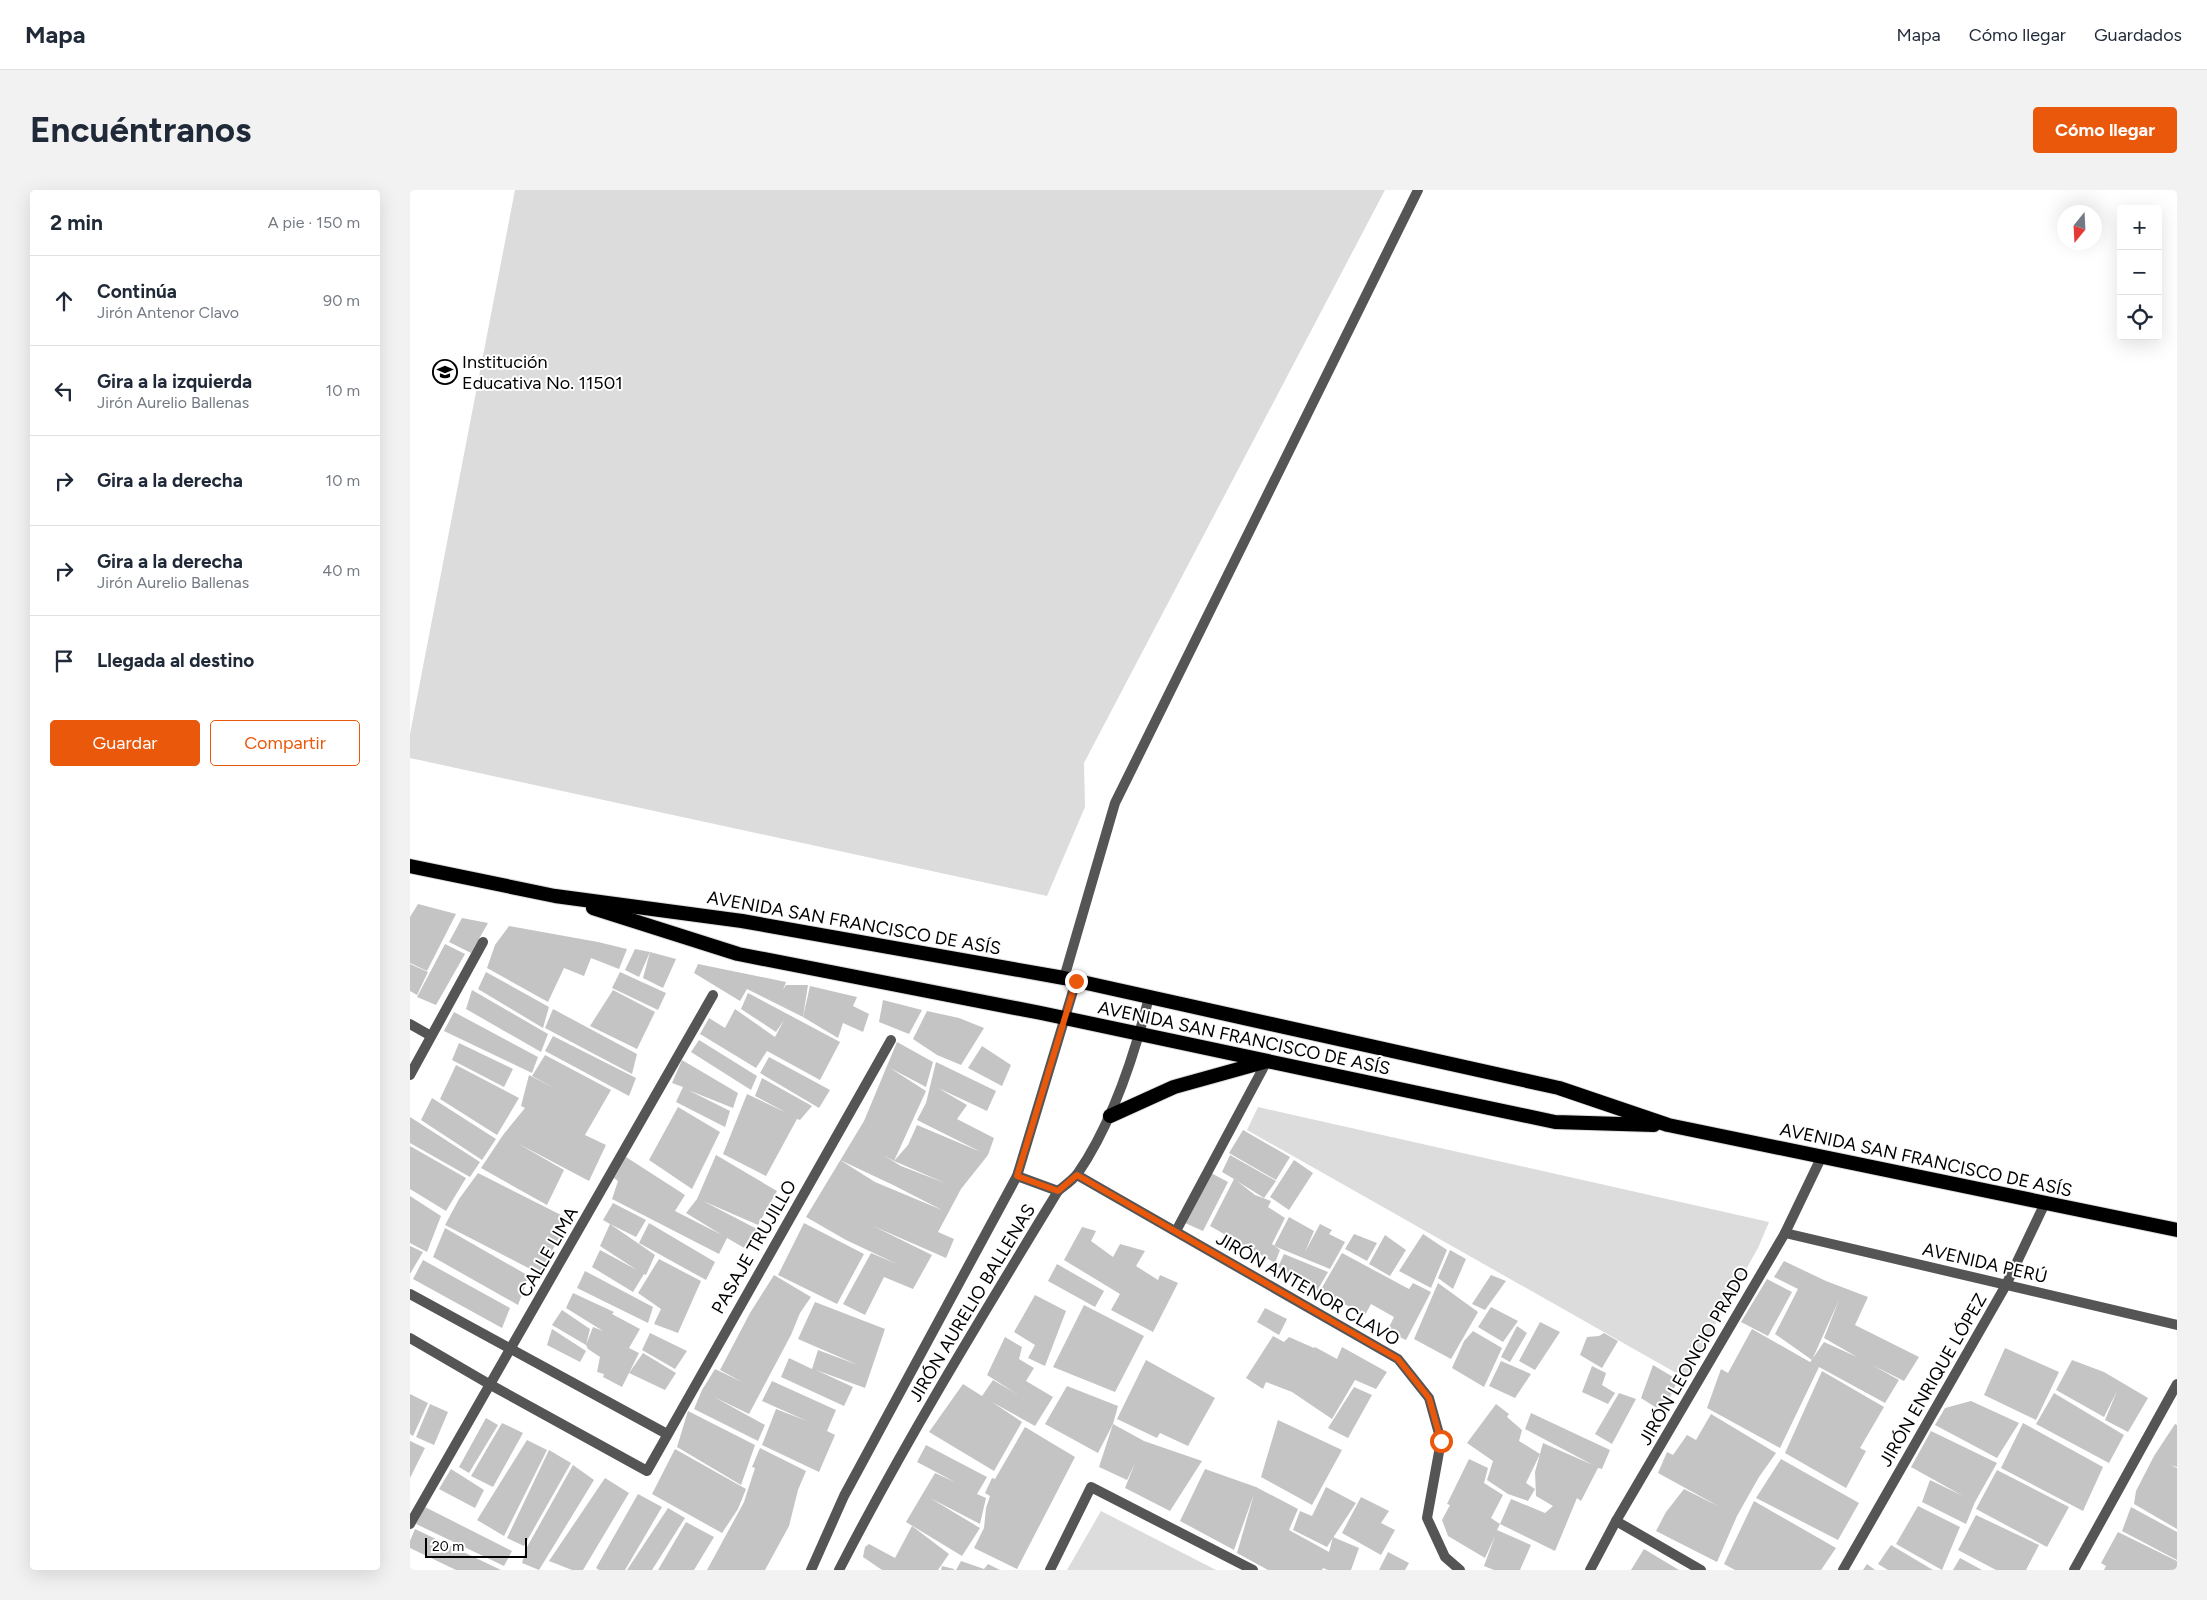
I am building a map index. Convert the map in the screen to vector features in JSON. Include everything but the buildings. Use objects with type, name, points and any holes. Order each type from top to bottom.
[{"type":"highway","name":"AVENIDA SAN FRANCISCO DE ASÍS","points":[[410,866],[556,896],[742,921],[1070,979],[1559,1088],[1668,1125],[2177,1230]]},
{"type":"highway","name":"AVENIDA SAN FRANCISCO DE ASÍS","points":[[556,896],[738,954],[1140,1034],[1555,1122],[1668,1125]]},
{"type":"highway","points":[[1110,1116],[1174,1087],[1267,1061]]},
{"type":"street","name":"JIRÓN AURELIO BALLENAS","points":[[811,1570],[844,1496],[1017,1176],[1066,1019],[1070,979],[1115,804],[1418,190]]},
{"type":"street","points":[[410,1075],[482,942]]},
{"type":"street","name":"CALLE LIMA","points":[[410,1524],[713,995]]},
{"type":"street","name":"JIRÓN AURELIO BALLENAS","points":[[840,1570],[882,1486],[972,1332],[1058,1191],[1077,1175],[1110,1116],[1140,1034],[1149,997]]},
{"type":"street","points":[[410,1024],[431,1036]]},
{"type":"street","name":"PASAJE TRUJILLO","points":[[489,1384],[647,1471],[891,1040]]},
{"type":"street","points":[[1176,1231],[1267,1061]]},
{"type":"street","name":"JIRÓN LEONCIO PRADO","points":[[1590,1570],[1616,1522],[1785,1233],[1822,1158]]},
{"type":"street","name":"JIRÓN ANTENOR CLAVO","points":[[1077,1175],[1398,1359],[1429,1398],[1441,1441],[1427,1518],[1445,1557],[1460,1570]]},
{"type":"street","points":[[1017,1176],[1058,1191]]},
{"type":"street","name":"JIRÓN ENRIQUE LÓPEZ","points":[[1843,1570],[2006,1285],[2045,1204]]},
{"type":"street","name":"AVENIDA PERÚ","points":[[1785,1233],[2177,1325]]},
{"type":"street","points":[[410,1294],[667,1434]]},
{"type":"street","points":[[410,1338],[489,1384]]},
{"type":"street","points":[[2074,1570],[2177,1384]]},
{"type":"street","points":[[1050,1570],[1091,1487],[1253,1570]]},
{"type":"street","points":[[1616,1522],[1701,1570]]},
{"type":"shaded area","points":[[515,190],[1385,190],[1084,763],[1085,807],[1047,896],[410,758],[410,734]]},
{"type":"shaded area","points":[[1258,1107],[1769,1222],[1758,1248],[1685,1378],[1247,1130]]},
{"type":"shaded area","points":[[1101,1511],[1216,1570],[1067,1570]]},
{"type":"place","name":"Institución Educativa No. 11501","points":[[445,372]]},
{"type":"route","points":[[1076,981],[1017,1176],[1058,1191],[1077,1175],[1398,1359],[1429,1398],[1441,1441]]}]
